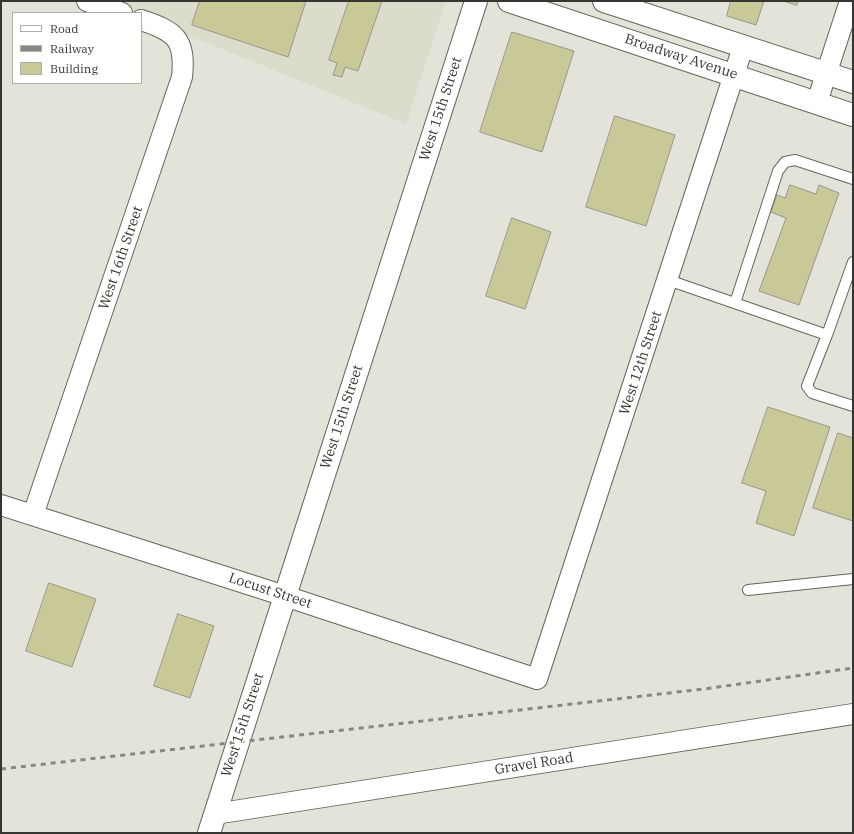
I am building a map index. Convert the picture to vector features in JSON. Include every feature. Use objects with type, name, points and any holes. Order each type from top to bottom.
[{"type":"main road","name":"West 15th Street","points":[[212,824],[476,1]]},
{"type":"main road","name":"Broadway Avenue","points":[[509,1],[853,114]]},
{"type":"main road","name":"Broadway Avenue","points":[[604,1],[853,82]]},
{"type":"street","points":[[87,1],[119,12]]},
{"type":"street","points":[[817,102],[850,1]]},
{"type":"street","name":"West 16th Street","points":[[33,515],[182,77],[184,62],[181,46],[175,36],[163,27],[142,20]]},
{"type":"street","name":"West 12th Street","points":[[537,679],[743,47]]},
{"type":"street","name":"Locust Street","points":[[1,505],[537,679]]},
{"type":"street","name":"Gravel Road","points":[[212,824],[853,714]]},
{"type":"lane","points":[[735,302],[778,171],[785,162],[795,160],[853,179]]},
{"type":"lane","points":[[853,262],[807,386],[812,393],[853,406]]},
{"type":"lane","points":[[668,280],[827,334]]},
{"type":"lane","points":[[748,590],[853,579]]},
{"type":"shaded area","points":[[86,1],[446,1],[406,124],[205,42],[142,20],[142,12],[117,12]]},
{"type":"building","points":[[200,1],[306,1],[288,57],[192,25]]},
{"type":"building","points":[[349,1],[382,1],[358,71],[345,67],[342,77],[333,75],[337,63],[329,60]]},
{"type":"building","points":[[731,1],[764,1],[756,25],[727,16]]},
{"type":"building","points":[[784,1],[798,1],[797,5]]},
{"type":"building","points":[[512,32],[574,51],[542,152],[480,132]]},
{"type":"building","points":[[615,116],[675,135],[646,226],[586,207]]},
{"type":"building","points":[[790,185],[816,194],[819,185],[839,193],[799,305],[759,291],[786,218],[771,212],[777,195],[785,198]]},
{"type":"building","points":[[512,218],[551,232],[525,309],[486,296]]},
{"type":"building","points":[[768,407],[830,427],[794,536],[756,523],[766,491],[742,483]]},
{"type":"building","points":[[838,433],[853,438],[853,521],[813,508]]},
{"type":"building","points":[[49,583],[96,599],[72,667],[26,651]]},
{"type":"building","points":[[178,614],[214,626],[190,698],[154,686]]},
{"type":"railway","points":[[1,769],[704,689],[853,668]]}]
